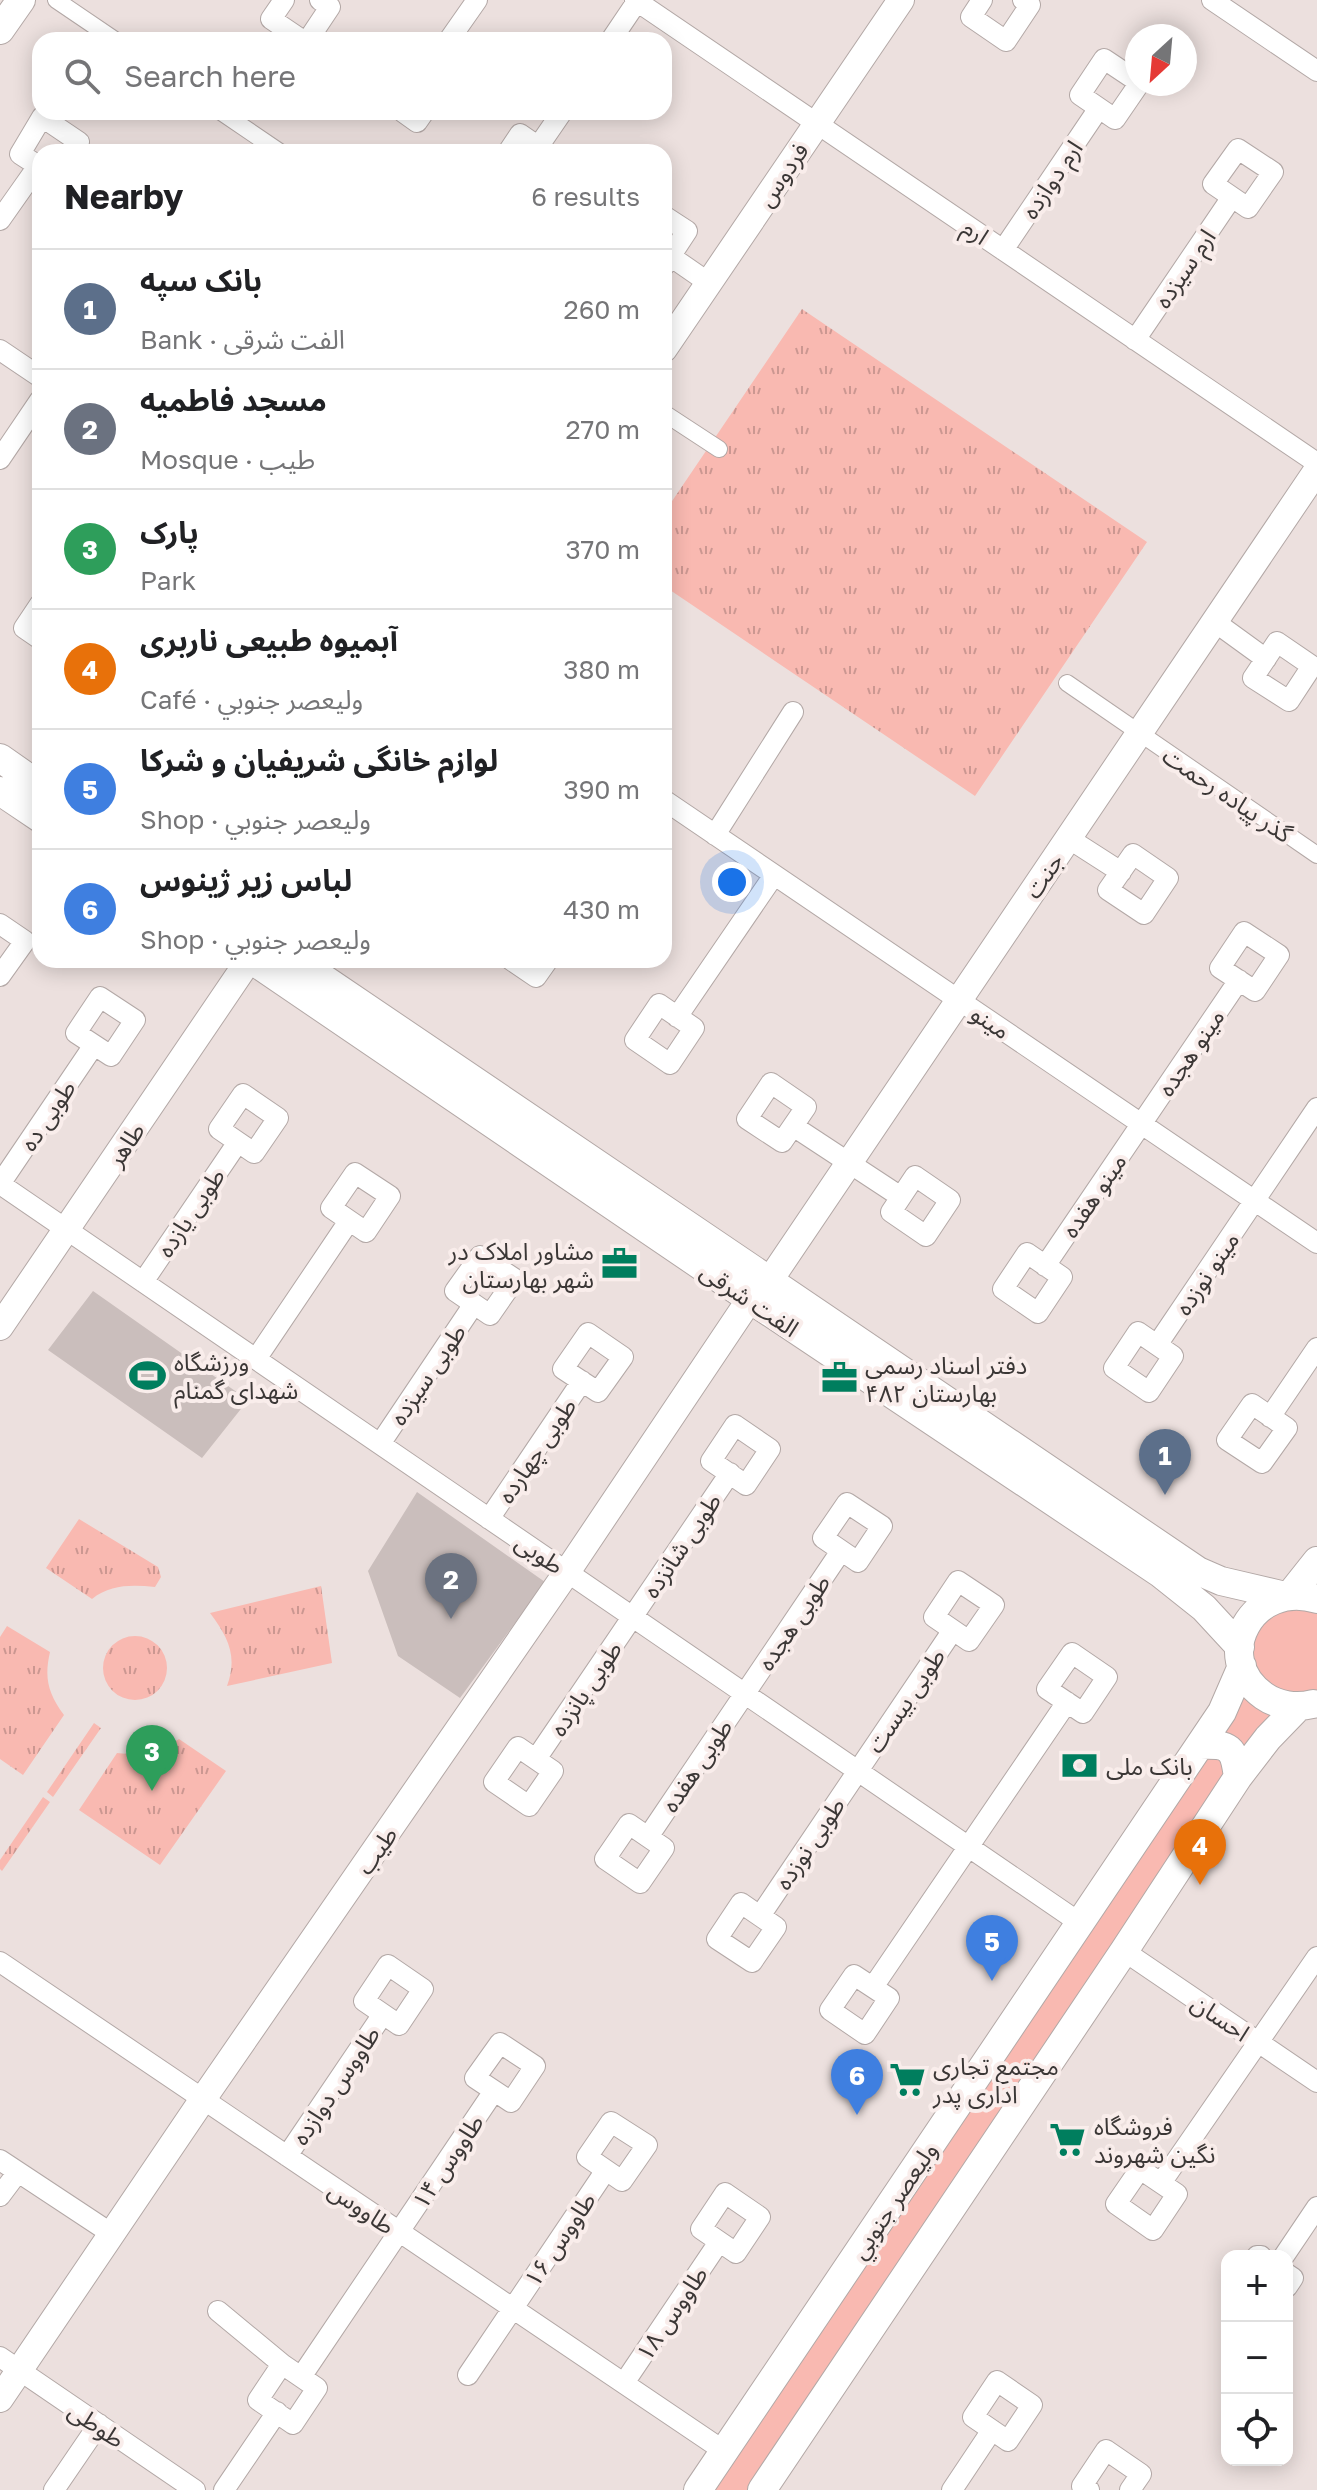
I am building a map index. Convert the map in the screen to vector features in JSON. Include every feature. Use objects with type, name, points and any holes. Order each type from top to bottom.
[{"type":"main road","points":[[0,30],[21,0]]},
{"type":"main road","points":[[0,758],[32,780]]},
{"type":"main road","points":[[0,791],[32,813]]},
{"type":"main road","name":"الفت شرقی","points":[[263,968],[1198,1571],[1221,1581],[1297,1596]]},
{"type":"main road","name":"الفت شرقی","points":[[307,968],[1160,1573],[1204,1608],[1241,1657],[1248,1680],[1270,1700],[1284,1705],[1311,1704]]},
{"type":"main road","points":[[1297,1596],[1317,1561]]},
{"type":"main road","name":"وليعصر جنوبي","points":[[698,2490],[1222,1712],[1241,1657],[1242,1633],[1249,1620],[1258,1608],[1271,1600],[1297,1596]]},
{"type":"main road","points":[[768,2488],[1238,1777],[1268,1738],[1311,1704]]},
{"type":"main road","points":[[1200,1745],[1229,1748],[1235,1755],[1238,1777]]},
{"type":"street","points":[[56,0],[103,32]]},
{"type":"street","points":[[284,0],[271,19],[292,32]]},
{"type":"street","points":[[311,32],[330,7],[320,0]]},
{"type":"street","points":[[455,32],[477,0]]},
{"type":"street","points":[[616,32],[637,0]]},
{"type":"street","name":"ارم","points":[[637,0],[1317,463]]},
{"type":"street","name":"فردوس","points":[[672,337],[901,0]]},
{"type":"street","points":[[982,0],[971,17],[1006,41],[1030,5],[1023,0]]},
{"type":"street","points":[[1212,0],[1317,71]]},
{"type":"street","points":[[1125,74],[1104,59],[1080,95],[1115,119],[1130,96]]},
{"type":"street","name":"ارم دوازده","points":[[1003,250],[1099,108]]},
{"type":"street","points":[[32,162],[20,154],[40,120]]},
{"type":"street","points":[[46,120],[79,142],[78,144]]},
{"type":"street","points":[[233,120],[268,144]]},
{"type":"street","points":[[545,144],[558,120]]},
{"type":"street","points":[[513,144],[520,134],[535,144]]},
{"type":"street","points":[[0,220],[32,176]]},
{"type":"street","name":"ارم سیزده","points":[[1135,340],[1232,197]]},
{"type":"street","points":[[672,221],[687,231],[672,254]]},
{"type":"street","points":[[672,264],[709,283]]},
{"type":"street","points":[[0,350],[32,372]]},
{"type":"street","points":[[0,459],[32,412]]},
{"type":"street","points":[[672,418],[719,449]]},
{"type":"street","name":"جنت","points":[[760,1290],[1317,470]]},
{"type":"street","points":[[32,616],[24,628],[32,634]]},
{"type":"street","points":[[1215,622],[1266,659]]},
{"type":"street","name":"گذر پیاده رحمت","points":[[1067,683],[1317,855]]},
{"type":"street","points":[[715,835],[793,712]]},
{"type":"street","name":"مینو","points":[[672,805],[1317,1243]]},
{"type":"street","points":[[1068,838],[1121,872]]},
{"type":"street","points":[[677,1017],[774,875]]},
{"type":"street","points":[[0,924],[25,941],[0,976]]},
{"type":"street","name":"طاهر","points":[[0,1327],[245,968]]},
{"type":"street","points":[[523,968],[536,977],[542,968]]},
{"type":"street","name":"مینو هجده","points":[[1142,1124],[1239,980]]},
{"type":"street","name":"طوبی ده","points":[[0,1184],[94,1045]]},
{"type":"street","name":"مینو نوزده","points":[[1157,1345],[1317,1108]]},
{"type":"street","name":"مینو هفده","points":[[1045,1266],[1142,1124]]},
{"type":"street","points":[[793,1126],[901,1197]]},
{"type":"street","name":"طوبی یازده","points":[[143,1282],[238,1142]]},
{"type":"street","name":"طوبی","points":[[0,1184],[1080,1923]]},
{"type":"street","points":[[256,1359],[349,1221]]},
{"type":"street","name":"طیب","points":[[0,2399],[10,2364],[112,2234],[760,1290]]},
{"type":"street","name":"طوبی سیزده","points":[[380,1444],[474,1304]]},
{"type":"street","points":[[1270,1417],[1317,1348]]},
{"type":"street","name":"طوبی چهارده","points":[[489,1519],[582,1381]]},
{"type":"street","name":"طوبی شانزده","points":[[633,1617],[730,1473]]},
{"type":"street","name":"طوبی هجده","points":[[745,1693],[841,1551]]},
{"type":"street","name":"طوبی پانزده","points":[[536,1759],[633,1617]]},
{"type":"street","name":"طوبی بیست","points":[[858,1771],[953,1630]]},
{"type":"street","name":"طوبی هفده","points":[[648,1837],[745,1693]]},
{"type":"street","points":[[873,1987],[1067,1702]]},
{"type":"street","name":"طوبی نوزده","points":[[760,1916],[858,1771]]},
{"type":"street","name":"احسان","points":[[1124,1951],[1317,2082]]},
{"type":"street","points":[[1161,2183],[1317,1957]]},
{"type":"street","name":"طاووس","points":[[0,1962],[724,2451]]},
{"type":"street","name":"طاووس دوازده","points":[[287,2156],[383,2014]]},
{"type":"street","name":"طاووس ۱۴","points":[[301,2377],[494,2091]]},
{"type":"street","points":[[0,2160],[112,2234]]},
{"type":"street","name":"طاووس ۱۶","points":[[468,2375],[606,2170]]},
{"type":"street","points":[[0,2196],[18,2172]]},
{"type":"street","points":[[1288,2250],[1317,2207]]},
{"type":"street","name":"طاووس ۱۸","points":[[624,2383],[719,2242]]},
{"type":"street","points":[[218,2311],[282,2364],[317,2388],[293,2424],[258,2400],[282,2364]]},
{"type":"street","name":"طوطی","points":[[10,2364],[195,2490]]},
{"type":"street","points":[[224,2490],[277,2412]]},
{"type":"street","points":[[54,2490],[99,2424]]},
{"type":"street","points":[[952,2490],[992,2430]]},
{"type":"street","points":[[1089,2490],[1082,2486],[1106,2450],[1141,2474],[1130,2490]]},
{"type":"green space","points":[[802,309],[1147,542],[975,796],[672,591],[672,501]]},
{"type":"green space","points":[[79,1519],[158,1567],[161,1577],[155,1587],[114,1588],[92,1599],[46,1568]]},
{"type":"green space","points":[[321,1586],[332,1663],[227,1686],[232,1665],[229,1647],[210,1613]]},
{"type":"green space","points":[[1277,1609],[1317,1610],[1317,1691],[1293,1696],[1265,1685],[1251,1659],[1255,1629]]},
{"type":"green space","points":[[7,1626],[50,1652],[47,1670],[49,1685],[64,1715],[23,1775],[0,1759],[0,1637]]},
{"type":"green space","points":[[135,1636],[153,1642],[161,1650],[167,1668],[161,1686],[153,1694],[135,1700],[117,1694],[109,1686],[103,1668],[109,1650],[117,1642]]},
{"type":"green space","points":[[1244,1692],[1277,1716],[1247,1751],[1220,1735]]},
{"type":"green space","points":[[94,1723],[101,1728],[53,1797],[47,1792]]},
{"type":"green space","points":[[179,1739],[226,1771],[160,1865],[79,1810],[117,1753],[150,1752]]},
{"type":"green space","points":[[1218,1756],[1228,1775],[747,2490],[708,2490],[1206,1758]]},
{"type":"green space","points":[[43,1797],[50,1802],[2,1871],[0,1860]]},
{"type":"building","name":"ورزشگاه شهدای گمنام","points":[[93,1291],[248,1400],[202,1458],[48,1350]]},
{"type":"building","points":[[417,1492],[545,1582],[460,1698],[398,1656],[368,1571]]},
{"type":"place","name":"مشاور املاک در شهر بهارستان","points":[[620,1264]]},
{"type":"place","name":"ورزشگاه شهدای گمنام","points":[[148,1375]]},
{"type":"place","name":"دفتر اسناد رسمی ۴۸۲ بهارستان","points":[[839,1378]]},
{"type":"place","name":"بانک سپه","points":[[1165,1495]]},
{"type":"place","name":"مسجد فاطمیه","points":[[451,1619]]},
{"type":"place","name":"بانک ملی","points":[[1080,1765]]},
{"type":"place","name":"پارک","points":[[152,1791]]},
{"type":"place","name":"آبمیوه طبیعی ناربری","points":[[1200,1885]]},
{"type":"place","name":"لوازم خانگی شریفیان و شرکا","points":[[992,1981]]},
{"type":"place","name":"مجتمع تجاری اداری پدر","points":[[907,2079]]},
{"type":"place","name":"لباس زیر ژینوس","points":[[857,2115]]},
{"type":"place","name":"فروشگاه نگین شهروند","points":[[1068,2139]]}]
